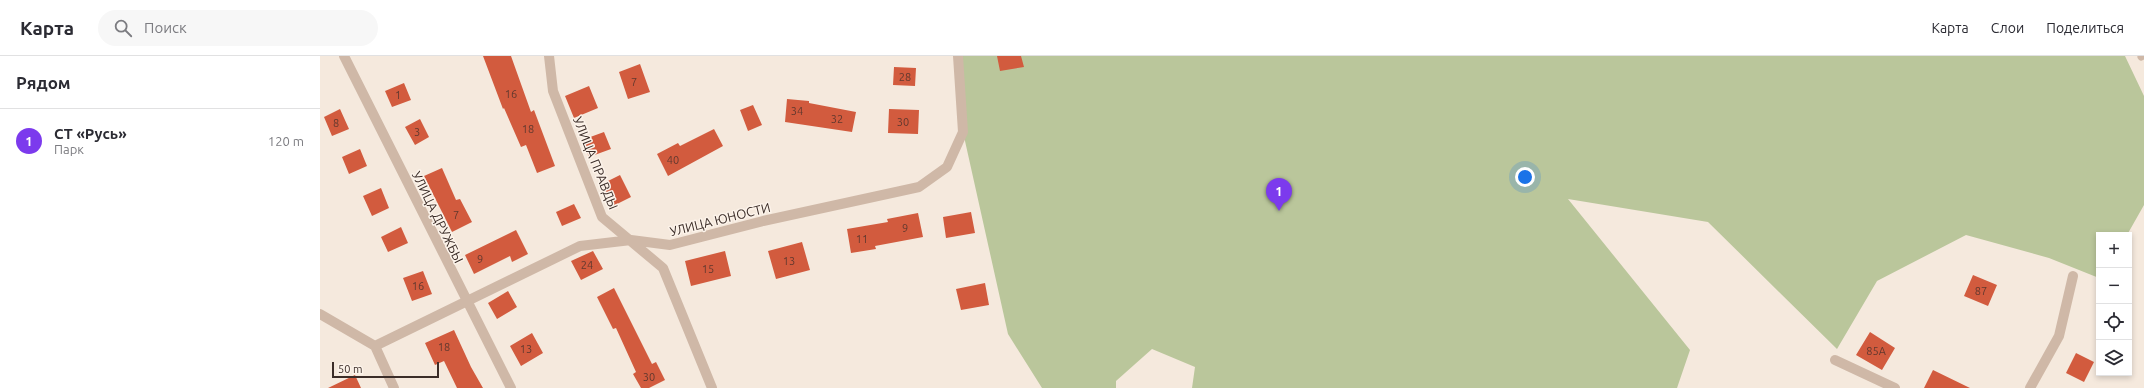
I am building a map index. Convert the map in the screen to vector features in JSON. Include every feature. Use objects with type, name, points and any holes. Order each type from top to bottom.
[{"type":"street","name":"УЛИЦА ДРУЖБЫ","points":[[344,56],[466,302],[511,388]]},
{"type":"street","name":"УЛИЦА ПРАВДЫ","points":[[549,56],[553,91],[602,218],[631,240],[663,268],[712,388]]},
{"type":"street","name":"УЛИЦА ЮНОСТИ","points":[[375,346],[580,246],[631,240],[670,245],[763,221],[919,187],[947,167],[963,132],[958,56]]},
{"type":"street","points":[[2030,388],[2059,336],[2073,276]]},
{"type":"street","points":[[320,314],[375,346],[394,388]]},
{"type":"street","points":[[1834,360],[1895,388]]},
{"type":"green space","points":[[958,56],[2125,56],[2144,96],[2144,205],[2129,232],[2096,232],[2096,277],[2049,258],[1966,235],[1877,281],[1837,349],[1708,222],[1568,199],[1690,350],[1677,388],[1192,388],[1195,367],[1152,349],[1116,381],[1116,388],[1042,388],[1008,334],[963,132]]},
{"type":"building","points":[[483,56],[511,56],[531,112],[534,110],[555,166],[537,173],[526,145],[521,147],[504,108],[503,109]]},
{"type":"building","points":[[997,56],[1021,56],[1024,67],[1000,71]]},
{"type":"building","points":[[640,64],[650,92],[628,99],[619,72]]},
{"type":"building","points":[[894,67],[916,68],[915,86],[893,85]]},
{"type":"building","points":[[404,83],[411,100],[392,107],[385,91]]},
{"type":"building","points":[[589,86],[598,108],[574,118],[565,96]]},
{"type":"building","points":[[787,99],[809,101],[809,103],[856,112],[852,132],[785,122]]},
{"type":"building","points":[[753,105],[762,125],[748,131],[740,110]]},
{"type":"building","points":[[340,109],[349,129],[332,136],[324,117]]},
{"type":"building","points":[[889,109],[919,110],[918,134],[888,133]]},
{"type":"building","points":[[420,119],[429,137],[415,145],[405,127]]},
{"type":"building","points":[[714,129],[723,146],[668,176],[657,154],[678,143],[680,146]]},
{"type":"building","points":[[604,132],[611,149],[589,157],[582,140]]},
{"type":"building","points":[[360,149],[367,166],[349,174],[342,157]]},
{"type":"building","points":[[442,168],[456,200],[460,199],[472,222],[452,232],[424,176]]},
{"type":"building","points":[[620,175],[631,197],[613,206],[602,184]]},
{"type":"building","points":[[381,188],[389,208],[372,216],[363,196]]},
{"type":"building","points":[[574,204],[581,218],[562,226],[556,212]]},
{"type":"building","points":[[971,212],[975,233],[946,238],[943,217]]},
{"type":"building","points":[[918,213],[923,237],[875,246],[876,249],[851,253],[847,229],[888,222],[887,219]]},
{"type":"building","points":[[401,227],[408,243],[388,252],[381,237]]},
{"type":"building","points":[[516,230],[528,254],[512,262],[510,256],[474,274],[465,255]]},
{"type":"building","points":[[802,242],[810,270],[776,279],[768,251]]},
{"type":"building","points":[[593,251],[603,269],[581,280],[571,261]]},
{"type":"building","points":[[725,251],[731,276],[691,286],[685,261]]},
{"type":"building","points":[[423,271],[432,294],[412,301],[403,278]]},
{"type":"building","points":[[1973,275],[1997,285],[1988,306],[1964,296]]},
{"type":"building","points":[[985,283],[989,305],[961,310],[956,289]]},
{"type":"building","points":[[614,288],[652,364],[656,362],[665,380],[649,388],[641,388],[633,374],[636,372],[616,328],[613,329],[597,297]]},
{"type":"building","points":[[508,291],[517,307],[497,319],[488,303]]},
{"type":"building","points":[[454,330],[471,367],[483,388],[457,388],[444,361],[435,365],[425,343]]},
{"type":"building","points":[[1870,332],[1895,348],[1882,370],[1856,355]]},
{"type":"building","points":[[532,333],[543,353],[521,366],[510,346]]},
{"type":"building","points":[[2076,353],[2094,362],[2084,382],[2066,373]]},
{"type":"building","points":[[1933,370],[1970,388],[1924,388]]},
{"type":"building","points":[[355,375],[361,388],[328,388]]},
{"type":"place","name":"СТ «Русь»","points":[[1279,211]]}]
